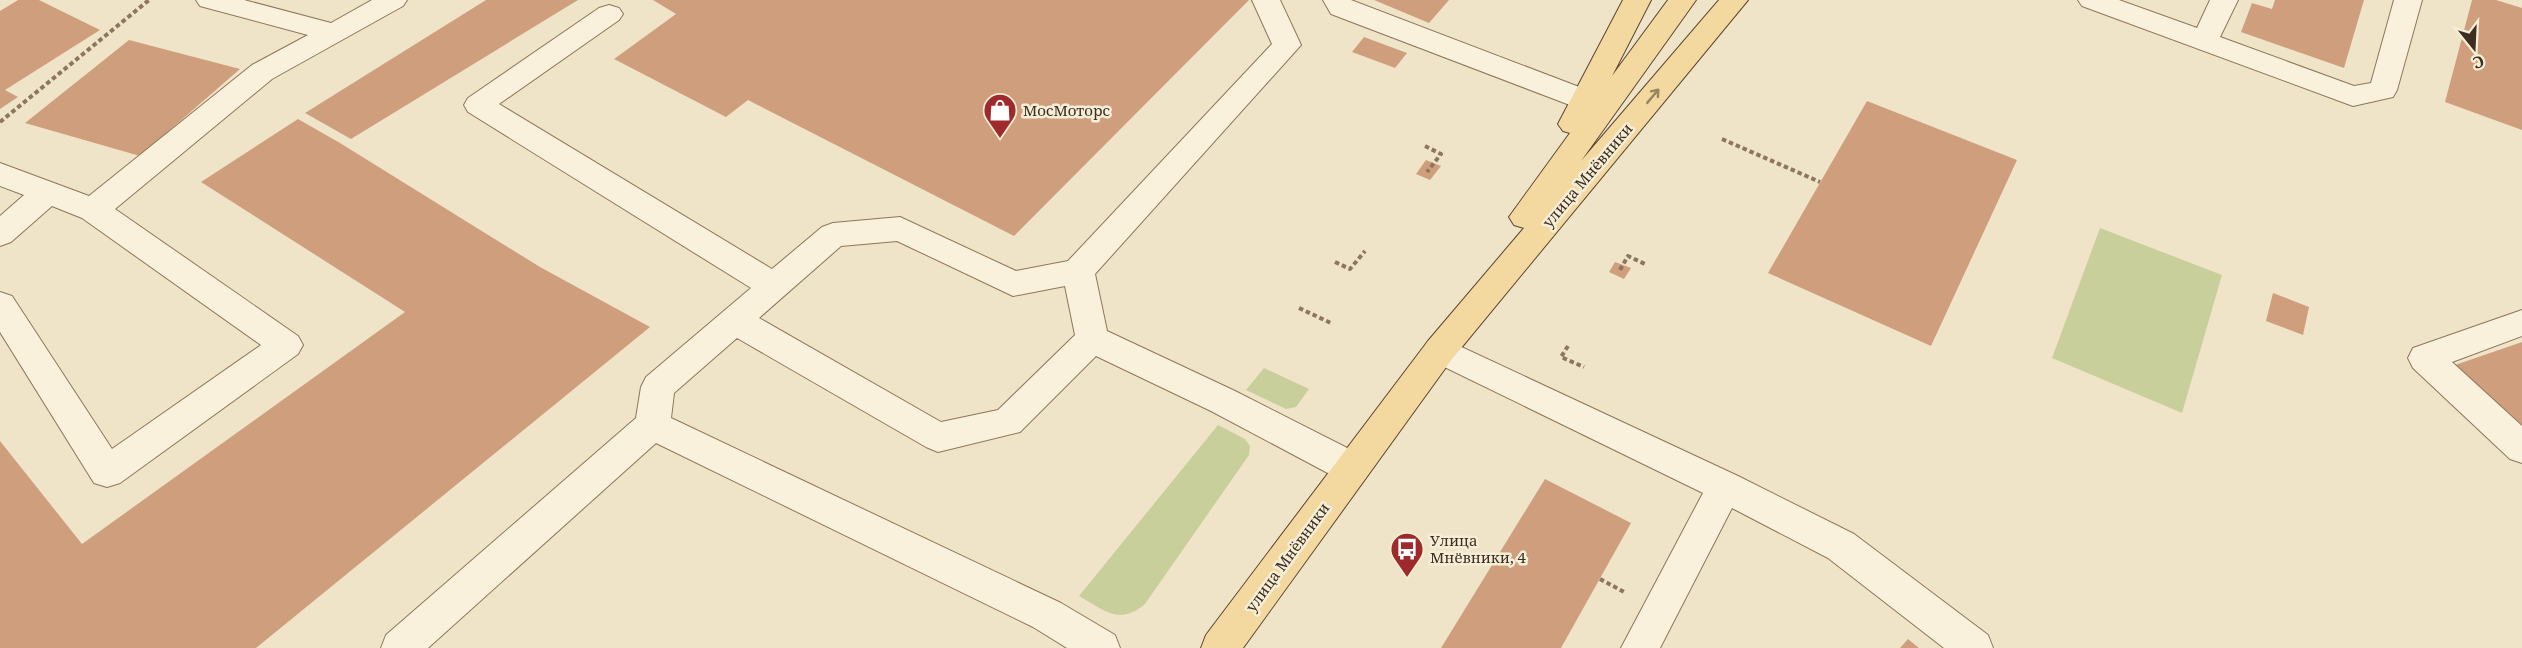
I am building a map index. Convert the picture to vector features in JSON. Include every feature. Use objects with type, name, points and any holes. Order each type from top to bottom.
[{"type":"main road","name":"улица Мнёвники","points":[[1526,216],[1637,0]]},
{"type":"main road","name":"улица Мнёвники","points":[[1440,350],[1526,216],[1682,0]]},
{"type":"main road","name":"улица Мнёвники","points":[[1220,648],[1440,350],[1734,0]]},
{"type":"lane","points":[[210,0],[333,32]]},
{"type":"lane","points":[[93,210],[262,72],[393,0]]},
{"type":"lane","points":[[400,648],[652,425],[658,387],[833,236],[900,229],[1013,284],[1077,271],[1287,45],[1266,0]]},
{"type":"lane","points":[[1337,0],[1341,8],[1585,100]]},
{"type":"lane","points":[[2092,0],[2353,96],[2384,90],[2408,0]]},
{"type":"lane","points":[[2204,42],[2224,0]]},
{"type":"lane","points":[[609,14],[478,105],[774,286]]},
{"type":"lane","points":[[0,174],[46,194],[93,210],[286,345],[107,472],[0,305]]},
{"type":"lane","points":[[0,234],[46,194]]},
{"type":"lane","points":[[1077,271],[1092,339]]},
{"type":"lane","points":[[734,320],[938,437],[1008,422],[1092,339]]},
{"type":"lane","points":[[2522,323],[2425,358],[2522,448]]},
{"type":"lane","points":[[1092,339],[1223,400],[1352,468]]},
{"type":"lane","points":[[1440,350],[1725,487],[1841,546],[1974,648]]},
{"type":"lane","points":[[652,425],[1029,606],[1101,648]]},
{"type":"lane","points":[[1640,648],[1725,487]]},
{"type":"path","points":[[0,122],[149,0]]},
{"type":"path","points":[[1722,139],[1820,182]]},
{"type":"path","points":[[1425,146],[1441,154],[1427,172]]},
{"type":"path","points":[[1335,262],[1350,269],[1365,250]]},
{"type":"path","points":[[1620,270],[1628,256],[1645,264]]},
{"type":"path","points":[[1299,308],[1333,324]]},
{"type":"path","points":[[1568,346],[1561,357],[1584,367]]},
{"type":"green space","points":[[2100,228],[2222,275],[2182,413],[2052,358]]},
{"type":"green space","points":[[1264,368],[1309,389],[1296,407],[1286,409],[1246,390]]},
{"type":"green space","points":[[1218,425],[1245,439],[1250,446],[1249,455],[1145,604],[1136,611],[1119,615],[1112,614],[1079,596]]},
{"type":"building","points":[[18,0],[39,0],[100,30],[5,90],[18,97],[0,109],[0,11]]},
{"type":"building","points":[[486,0],[578,0],[351,139],[305,113]]},
{"type":"building","points":[[653,0],[1249,0],[1014,236],[748,100],[726,117],[614,59],[676,14]]},
{"type":"building","points":[[1374,0],[1449,0],[1429,23]]},
{"type":"building","points":[[2275,0],[2364,0],[2344,68],[2241,32],[2252,3],[2272,9]]},
{"type":"building","points":[[2472,0],[2496,0],[2522,8],[2522,130],[2445,102]]},
{"type":"building","points":[[1364,37],[1407,53],[1395,68],[1352,52]]},
{"type":"building","points":[[129,40],[240,69],[140,156],[25,123]]},
{"type":"building","points":[[1867,101],[2017,160],[1931,346],[1768,273]]},
{"type":"building","points":[[298,119],[540,267],[650,327],[256,648],[0,648],[0,441],[82,544],[405,312],[201,182]]},
{"type":"building","points":[[1426,160],[1441,166],[1430,180],[1416,174]]},
{"type":"building","points":[[1615,262],[1631,268],[1624,279],[1609,272]]},
{"type":"building","points":[[2273,293],[2309,307],[2303,335],[2266,321]]},
{"type":"building","points":[[2522,342],[2522,427],[2455,365]]},
{"type":"building","points":[[1545,479],[1631,523],[1561,648],[1441,648]]},
{"type":"building","points":[[1908,639],[1919,648],[1900,648]]},
{"type":"place","name":"МосМоторс","points":[[1000,139]]},
{"type":"place","name":"Улица Мнёвники, 4","points":[[1407,578]]}]
